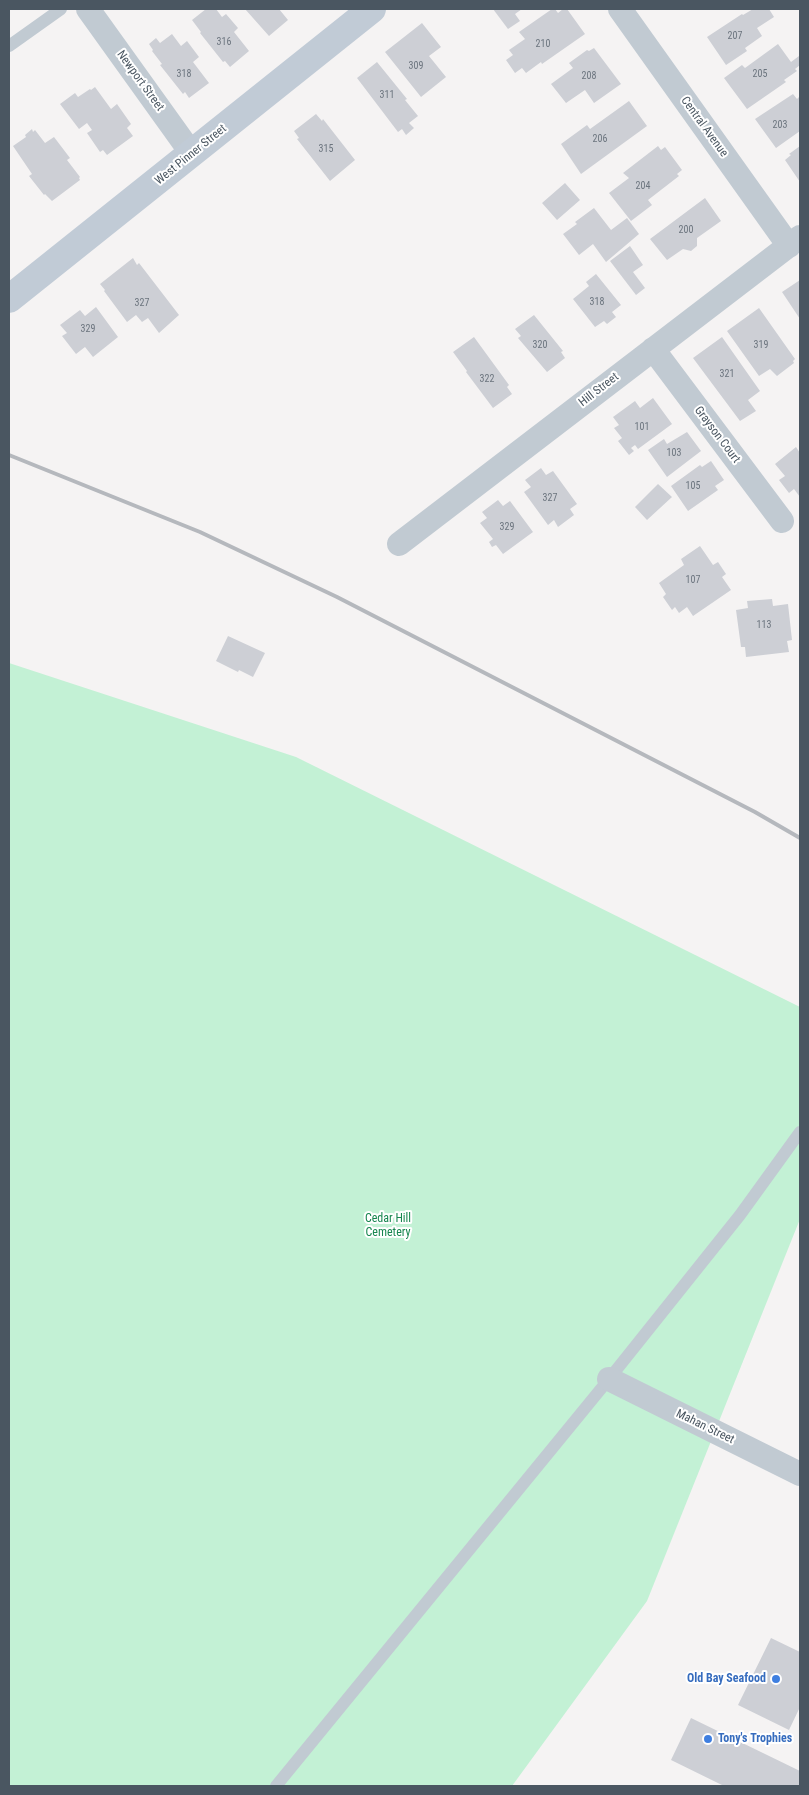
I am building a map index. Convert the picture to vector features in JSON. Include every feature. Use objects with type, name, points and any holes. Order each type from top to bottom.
[{"type":"main road","name":"West Pinner Street","points":[[9,300],[372,9]]},
{"type":"street","name":"Newport Street","points":[[88,9],[192,154]]},
{"type":"street","name":"Central Avenue","points":[[620,9],[795,242]]},
{"type":"street","name":"Hill Street","points":[[399,544],[795,242]]},
{"type":"street","name":"Grayson Court","points":[[653,349],[782,521]]},
{"type":"street","name":"Mahan Street","points":[[609,1379],[800,1474]]},
{"type":"lane","points":[[9,46],[61,9]]},
{"type":"lane","points":[[276,1786],[609,1379],[740,1215],[800,1132]]},
{"type":"green space","name":"Cedar Hill Cemetery","points":[[9,663],[296,757],[800,1007],[800,1219],[647,1601],[512,1786],[9,1786]]},
{"type":"building","points":[[206,9],[216,9],[222,17],[226,14],[238,28],[234,32],[249,51],[230,67],[225,61],[223,62],[192,20]]},
{"type":"building","points":[[245,9],[279,9],[288,20],[269,36]]},
{"type":"building","points":[[493,9],[522,9],[515,14],[520,21],[508,29]]},
{"type":"building","points":[[552,9],[555,9],[558,13],[563,9],[567,9],[585,34],[526,73],[522,68],[515,73],[506,60],[513,55],[509,50],[525,39],[519,32]]},
{"type":"building","points":[[753,9],[769,9],[774,17],[757,28],[762,36],[745,48],[747,51],[726,65],[707,37]]},
{"type":"building","points":[[422,23],[441,47],[429,56],[446,77],[421,97],[385,52]]},
{"type":"building","points":[[172,34],[181,46],[187,41],[199,57],[193,62],[209,83],[189,98],[185,92],[183,94],[160,65],[162,64],[149,44],[156,38],[160,43]]},
{"type":"building","points":[[778,44],[791,62],[799,56],[800,65],[795,69],[797,71],[784,80],[786,82],[747,109],[724,78],[742,65],[745,68]]},
{"type":"building","points":[[594,48],[621,84],[594,103],[585,90],[566,103],[551,84],[573,68],[569,63],[587,50],[589,51]]},
{"type":"building","points":[[377,62],[407,99],[405,100],[418,116],[409,123],[414,128],[406,135],[402,129],[398,132],[357,78]]},
{"type":"building","points":[[95,87],[111,109],[117,104],[131,124],[127,128],[133,136],[107,155],[103,150],[100,152],[87,133],[92,130],[87,123],[79,129],[60,104],[75,93],[78,97]]},
{"type":"building","points":[[793,94],[797,99],[800,96],[800,131],[776,148],[755,119]]},
{"type":"building","points":[[629,101],[647,126],[581,174],[561,144],[587,125],[590,129]]},
{"type":"building","points":[[316,114],[322,121],[323,119],[355,160],[330,181],[297,139],[299,138],[294,131]]},
{"type":"building","points":[[32,129],[33,132],[35,130],[45,143],[54,137],[70,158],[67,160],[80,177],[80,180],[52,201],[44,195],[29,176],[32,174],[13,146],[26,137],[25,135]]},
{"type":"building","points":[[658,146],[661,150],[665,147],[682,170],[677,174],[679,176],[648,200],[652,205],[631,221],[609,193],[629,178],[623,173]]},
{"type":"building","points":[[800,146],[800,182],[785,160],[791,155],[789,154]]},
{"type":"building","points":[[565,183],[580,200],[557,220],[542,203]]},
{"type":"building","points":[[705,198],[721,221],[697,238],[697,246],[691,251],[683,249],[667,260],[650,239]]},
{"type":"building","points":[[594,208],[611,230],[627,218],[639,234],[606,262],[593,244],[579,255],[563,234]]},
{"type":"building","points":[[630,246],[643,265],[633,272],[645,288],[636,295],[610,261]]},
{"type":"building","points":[[133,258],[137,265],[139,263],[179,315],[159,333],[148,318],[142,322],[136,315],[127,322],[100,284]]},
{"type":"building","points":[[596,274],[621,305],[612,312],[616,317],[607,324],[604,321],[595,327],[573,299],[589,286],[586,282]]},
{"type":"building","points":[[800,280],[800,319],[782,292]]},
{"type":"building","points":[[96,307],[118,337],[93,357],[85,347],[76,354],[62,336],[67,333],[60,325],[80,310],[85,316]]},
{"type":"building","points":[[759,308],[795,359],[794,363],[777,376],[770,369],[759,376],[727,331]]},
{"type":"building","points":[[534,315],[563,351],[561,352],[565,358],[547,372],[518,338],[521,336],[515,329]]},
{"type":"building","points":[[474,337],[509,385],[507,387],[512,394],[493,408],[453,352]]},
{"type":"building","points":[[722,337],[760,391],[748,400],[756,411],[740,421],[693,358]]},
{"type":"building","points":[[653,398],[672,424],[638,449],[635,445],[631,448],[634,451],[629,455],[618,441],[622,438],[614,428],[619,425],[613,417],[635,401],[640,408]]},
{"type":"building","points":[[687,432],[701,451],[667,477],[648,450],[664,439],[667,444]]},
{"type":"building","points":[[796,447],[800,453],[800,497],[794,489],[789,493],[779,480],[785,476],[775,464]]},
{"type":"building","points":[[711,461],[724,480],[715,486],[718,490],[688,511],[671,486],[700,465],[702,467]]},
{"type":"building","points":[[541,468],[546,475],[553,471],[577,504],[570,509],[574,515],[558,527],[554,520],[548,525],[524,492],[531,487],[525,480]]},
{"type":"building","points":[[658,484],[672,497],[647,520],[635,507]]},
{"type":"building","points":[[498,500],[503,506],[510,501],[533,532],[503,554],[496,545],[492,547],[489,542],[493,539],[480,523],[487,518],[482,512]]},
{"type":"building","points":[[700,546],[713,565],[718,562],[726,574],[722,577],[731,590],[693,616],[687,607],[679,613],[675,607],[672,610],[663,597],[666,594],[659,583],[684,565],[681,559]]},
{"type":"building","points":[[772,599],[773,606],[788,604],[792,640],[787,641],[789,652],[746,657],[745,647],[741,647],[736,610],[748,608],[747,601]]},
{"type":"building","points":[[228,636],[265,653],[253,677],[216,661]]},
{"type":"building","name":"Old Bay Seafood","points":[[771,1638],[800,1652],[800,1707],[789,1730],[738,1705]]},
{"type":"building","name":"Tony's Trophies","points":[[691,1718],[800,1771],[800,1786],[724,1786],[671,1760]]},
{"type":"railway","points":[[9,455],[200,532],[337,597],[755,812],[800,838]]},
{"type":"place","name":"Old Bay Seafood","points":[[776,1679]]},
{"type":"place","name":"Tony's Trophies","points":[[708,1739]]}]
